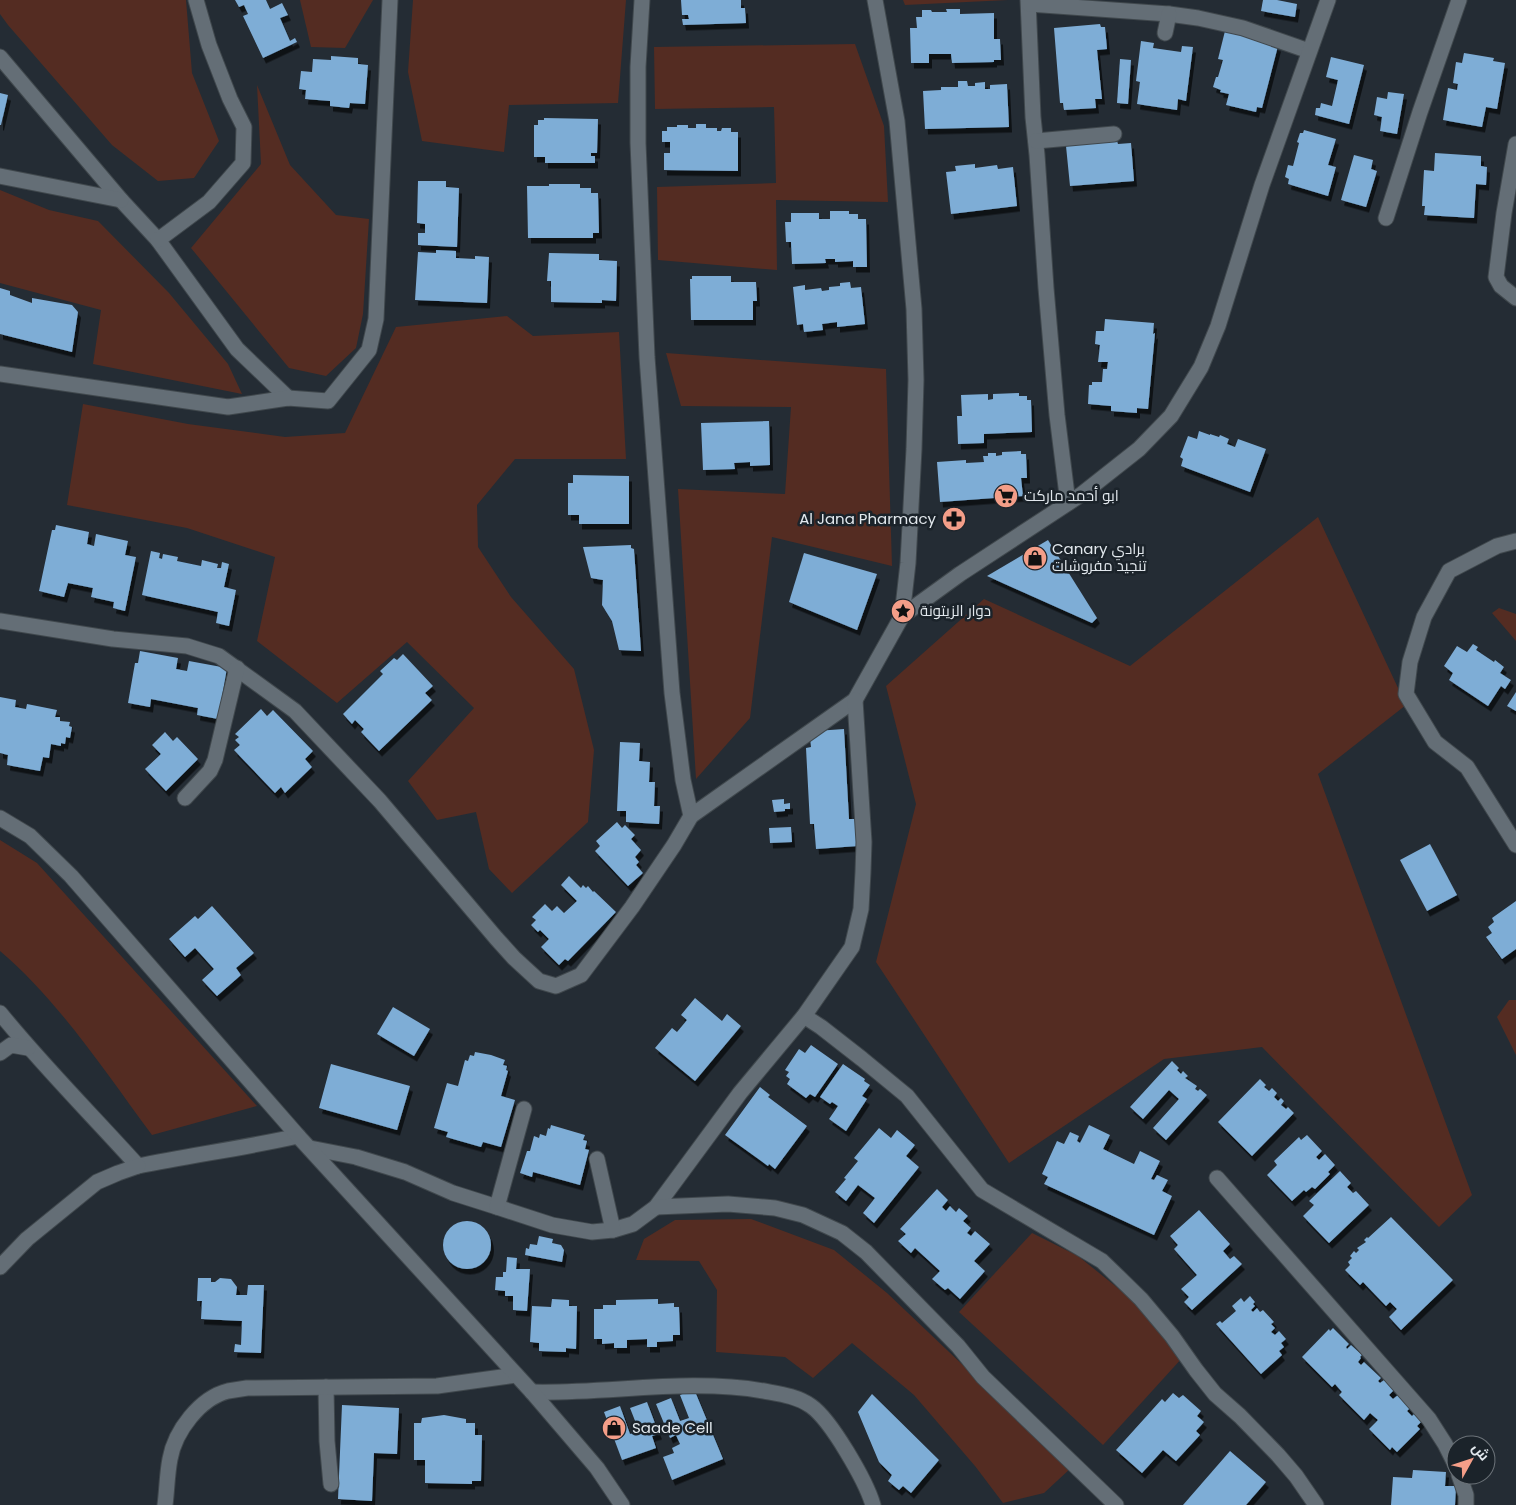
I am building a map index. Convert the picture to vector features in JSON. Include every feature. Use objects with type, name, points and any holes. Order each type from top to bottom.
[{"type":"street","points":[[158,240],[209,202],[244,163],[244,127],[209,45],[196,0]]},
{"type":"street","points":[[0,374],[228,407],[288,398],[328,401],[369,350],[376,320],[390,0]]},
{"type":"street","points":[[642,0],[638,67],[638,143],[647,357],[672,693],[683,780],[691,816]]},
{"type":"street","points":[[0,620],[113,639],[187,646],[219,656],[295,711],[380,801],[514,958],[539,981],[556,986],[581,975],[643,891],[691,816],[854,700],[902,616],[908,564],[914,449],[916,380],[914,309],[897,121],[875,0]]},
{"type":"street","points":[[902,616],[960,574],[1082,494],[1139,449],[1171,416],[1201,367],[1218,326],[1259,194],[1328,0]]},
{"type":"street","points":[[1386,218],[1459,0]]},
{"type":"street","points":[[1068,503],[1051,347],[1033,107],[1029,2],[1198,18],[1243,28],[1309,51]]},
{"type":"street","points":[[1165,33],[1169,14]]},
{"type":"street","points":[[0,58],[121,200],[158,240],[237,349],[288,398]]},
{"type":"street","points":[[1036,141],[1114,134]]},
{"type":"street","points":[[1516,144],[1504,213],[1496,277],[1501,286],[1516,298]]},
{"type":"street","points":[[0,176],[121,200]]},
{"type":"street","points":[[1516,541],[1497,546],[1449,571],[1424,617],[1410,662],[1406,694],[1435,742],[1467,766],[1516,845]]},
{"type":"street","points":[[185,798],[210,771],[237,668]]},
{"type":"street","points":[[310,1148],[356,1157],[405,1172],[453,1193],[497,1207],[552,1224],[592,1232],[613,1230],[632,1224],[656,1207],[740,1093],[804,1016],[852,947],[861,909],[864,842],[854,700]]},
{"type":"street","points":[[0,818],[30,836],[71,876],[298,1136],[532,1392],[597,1468],[622,1505]]},
{"type":"street","points":[[0,1013],[28,1048],[60,1080],[138,1166]]},
{"type":"street","points":[[804,1016],[880,1072],[906,1096],[982,1190],[1102,1261],[1141,1299],[1172,1336],[1215,1394],[1240,1416],[1278,1455],[1296,1476],[1316,1505]]},
{"type":"street","points":[[0,1053],[11,1045],[28,1048]]},
{"type":"street","points":[[497,1207],[524,1109]]},
{"type":"street","points":[[0,1267],[27,1239],[97,1182],[138,1166],[184,1156],[254,1146],[298,1136]]},
{"type":"street","points":[[597,1159],[613,1230]]},
{"type":"street","points":[[1217,1178],[1429,1419],[1446,1446]]},
{"type":"street","points":[[656,1207],[728,1204],[774,1208],[808,1217],[842,1233],[866,1252],[958,1346],[983,1377],[1116,1505]]},
{"type":"street","points":[[166,1505],[170,1459],[175,1440],[183,1425],[201,1407],[227,1391],[247,1388],[326,1386],[438,1386],[516,1375]]},
{"type":"street","points":[[532,1392],[681,1385],[749,1389],[790,1396],[811,1406],[828,1423],[852,1460],[870,1495],[873,1505]]},
{"type":"street","points":[[326,1386],[327,1441],[331,1484]]},
{"type":"street","points":[[1462,1485],[1466,1495],[1466,1505]]},
{"type":"shaded area","points":[[0,0],[186,0],[192,73],[219,141],[194,178],[158,181],[112,145],[8,25],[0,14]]},
{"type":"shaded area","points":[[300,0],[373,0],[345,48],[311,47]]},
{"type":"shaded area","points":[[413,0],[626,0],[618,103],[509,105],[504,152],[422,141],[408,72]]},
{"type":"shaded area","points":[[903,0],[1008,0],[905,5]]},
{"type":"shaded area","points":[[855,44],[884,126],[888,202],[776,200],[777,270],[658,260],[657,187],[776,183],[774,107],[655,109],[654,47]]},
{"type":"shaded area","points":[[257,85],[290,165],[336,215],[369,219],[363,314],[356,348],[326,376],[289,368],[191,248],[261,164]]},
{"type":"shaded area","points":[[0,190],[49,210],[98,221],[169,293],[228,364],[242,394],[93,364],[101,310],[0,283]]},
{"type":"shaded area","points":[[507,316],[533,336],[619,332],[626,459],[515,459],[477,505],[478,547],[511,597],[574,669],[594,750],[588,822],[512,893],[489,869],[476,812],[437,820],[408,781],[474,708],[407,642],[337,703],[257,641],[275,557],[187,528],[67,505],[83,404],[188,424],[285,437],[345,433],[396,327]]},
{"type":"shaded area","points":[[666,353],[886,369],[892,566],[772,537],[750,718],[696,779],[678,489],[785,494],[791,407],[681,406]]},
{"type":"shaded area","points":[[1318,517],[1406,705],[1318,774],[1472,1195],[1439,1227],[1262,1047],[1164,1059],[1009,1163],[876,962],[916,804],[886,686],[984,599],[1130,666]]},
{"type":"shaded area","points":[[1499,608],[1516,614],[1516,641],[1492,613]]},
{"type":"shaded area","points":[[0,840],[37,863],[257,1106],[152,1135],[62,1015],[22,971],[0,951]]},
{"type":"shaded area","points":[[1509,1000],[1516,1000],[1516,1055],[1497,1017]]},
{"type":"shaded area","points":[[751,1219],[834,1250],[887,1293],[1071,1468],[1044,1493],[1003,1503],[975,1466],[914,1395],[852,1343],[813,1378],[785,1357],[716,1352],[717,1290],[699,1261],[636,1260],[644,1239],[675,1220]]},
{"type":"shaded area","points":[[1032,1233],[1078,1256],[1144,1309],[1183,1357],[1103,1445],[959,1312]]},
{"type":"building","points":[[235,0],[266,0],[270,9],[282,3],[288,15],[280,18],[290,41],[295,38],[297,42],[263,58],[243,16],[248,14],[244,5],[239,7]]},
{"type":"building","points":[[681,0],[741,0],[741,8],[745,8],[746,23],[683,25],[682,19],[689,19],[688,15],[682,15]]},
{"type":"building","points":[[1263,0],[1277,0],[1297,4],[1295,17],[1261,11]]},
{"type":"building","points":[[946,9],[960,9],[960,14],[994,13],[994,39],[1000,39],[1001,60],[994,60],[994,62],[952,63],[951,54],[929,54],[929,63],[911,63],[910,28],[917,28],[916,17],[922,17],[922,10],[947,12]]},
{"type":"building","points":[[1100,24],[1101,27],[1105,27],[1107,49],[1097,50],[1102,99],[1095,99],[1096,108],[1064,110],[1063,103],[1060,103],[1054,28]]},
{"type":"building","points":[[1232,30],[1278,46],[1262,108],[1257,107],[1256,112],[1226,105],[1229,94],[1220,92],[1221,90],[1213,87],[1223,60],[1218,59],[1225,31]]},
{"type":"building","points":[[1141,41],[1154,43],[1153,48],[1181,52],[1182,46],[1193,47],[1186,101],[1178,99],[1177,110],[1137,104],[1140,82],[1136,81]]},
{"type":"building","points":[[1464,53],[1494,58],[1493,61],[1505,63],[1497,109],[1486,107],[1482,127],[1443,120],[1448,88],[1457,90],[1458,84],[1453,83],[1456,62],[1462,63]]},
{"type":"building","points":[[331,56],[358,58],[358,64],[368,65],[365,104],[350,103],[349,108],[330,106],[330,101],[305,99],[306,90],[299,89],[301,71],[312,72],[313,59],[331,60]]},
{"type":"building","points":[[1331,57],[1364,65],[1349,124],[1315,115],[1316,108],[1320,108],[1321,103],[1332,106],[1338,80],[1326,77]]},
{"type":"building","points":[[1120,59],[1131,60],[1128,104],[1117,103]]},
{"type":"building","points":[[958,81],[967,81],[968,86],[975,86],[975,83],[985,82],[985,89],[990,89],[990,85],[1007,84],[1009,127],[925,129],[923,91],[941,90],[941,87],[958,87]]},
{"type":"building","points":[[1388,92],[1404,94],[1397,134],[1380,131],[1382,117],[1374,115],[1377,97],[1387,99]]},
{"type":"building","points":[[0,93],[8,95],[1,125],[0,125]]},
{"type":"building","points":[[544,118],[598,119],[597,153],[591,153],[591,156],[595,156],[595,163],[545,163],[545,157],[534,157],[534,125],[538,125],[538,120],[544,120]]},
{"type":"building","points":[[696,124],[706,124],[706,128],[717,128],[717,131],[721,131],[722,128],[731,128],[731,132],[738,132],[738,171],[664,170],[664,153],[670,153],[670,142],[662,142],[662,131],[667,131],[667,127],[677,127],[677,125],[688,125],[688,128],[696,128]]},
{"type":"building","points":[[1304,130],[1336,139],[1328,165],[1336,167],[1328,196],[1288,184],[1289,179],[1285,177],[1288,165],[1293,166],[1299,143],[1297,142],[1300,133],[1303,133]]},
{"type":"building","points":[[1117,141],[1118,144],[1131,143],[1134,181],[1070,186],[1066,146]]},
{"type":"building","points":[[1435,153],[1481,156],[1481,166],[1487,167],[1486,185],[1476,184],[1474,218],[1424,215],[1425,206],[1422,206],[1424,170],[1434,171]]},
{"type":"building","points":[[1354,155],[1373,160],[1371,169],[1377,171],[1366,207],[1341,200]]},
{"type":"building","points":[[975,164],[975,168],[997,165],[998,169],[1013,167],[1017,206],[951,214],[946,172],[956,171],[955,166]]},
{"type":"building","points":[[418,181],[446,181],[446,187],[459,188],[457,247],[418,245],[418,233],[425,233],[425,224],[417,223]]},
{"type":"building","points":[[549,184],[580,184],[580,188],[591,188],[591,193],[598,193],[599,233],[593,233],[593,238],[528,238],[527,186],[549,186]]},
{"type":"building","points":[[830,211],[849,211],[849,214],[858,214],[858,219],[866,219],[867,267],[853,267],[853,261],[835,262],[835,259],[825,259],[826,263],[792,264],[791,242],[786,242],[785,222],[791,222],[791,213],[819,213],[819,219],[830,219]]},
{"type":"building","points":[[436,250],[456,251],[456,258],[475,259],[475,256],[489,257],[487,303],[415,300],[418,252],[436,253]]},
{"type":"building","points":[[549,253],[599,254],[599,260],[617,261],[616,301],[602,300],[602,303],[551,302],[551,281],[547,281]]},
{"type":"building","points":[[692,276],[731,276],[731,282],[756,282],[757,301],[753,301],[753,320],[691,320],[690,279],[692,279]]},
{"type":"building","points":[[850,282],[851,288],[861,287],[865,324],[837,327],[837,322],[822,324],[823,330],[804,332],[803,324],[797,325],[793,287],[805,285],[805,290],[821,288],[822,291],[829,290],[829,287],[840,286],[840,283]]},
{"type":"building","points":[[0,288],[10,291],[10,295],[32,303],[32,298],[72,305],[78,312],[72,352],[0,334]]},
{"type":"building","points":[[1105,319],[1154,323],[1153,334],[1155,333],[1148,409],[1137,408],[1137,413],[1111,411],[1111,406],[1088,404],[1089,385],[1092,385],[1092,382],[1102,382],[1103,369],[1107,369],[1108,362],[1098,362],[1100,345],[1095,344],[1096,331],[1104,331]]},
{"type":"building","points":[[1019,393],[1019,396],[1027,396],[1027,400],[1031,400],[1032,432],[984,434],[984,443],[958,444],[957,416],[962,416],[961,395],[988,394],[988,400],[993,399],[993,394]]},
{"type":"building","points":[[769,421],[770,465],[750,466],[750,462],[734,463],[735,469],[703,470],[701,423]]},
{"type":"building","points":[[1199,431],[1219,437],[1220,435],[1229,439],[1227,444],[1235,447],[1238,439],[1266,449],[1250,492],[1181,466],[1183,459],[1180,457],[1188,436],[1197,439]]},
{"type":"building","points":[[1021,451],[1021,454],[1026,454],[1027,478],[1021,478],[1023,496],[940,502],[937,462],[966,460],[966,463],[984,462],[983,456],[988,456],[988,453],[996,453],[996,456],[1002,455],[1002,452]]},
{"type":"building","points":[[573,475],[629,476],[629,524],[579,524],[579,515],[568,515],[568,483],[573,483]]},
{"type":"building","points":[[56,525],[89,532],[87,544],[94,546],[96,534],[128,541],[125,555],[136,557],[125,611],[113,608],[114,602],[91,597],[93,588],[68,583],[64,597],[39,591],[52,530],[55,530]]},
{"type":"building","points":[[1048,540],[1097,618],[1092,623],[987,576]]},
{"type":"building","points":[[631,545],[631,548],[634,549],[641,651],[619,650],[612,621],[602,605],[603,580],[591,578],[583,547]]},
{"type":"building","points":[[151,551],[160,553],[159,558],[162,559],[163,554],[178,557],[177,561],[201,566],[202,560],[218,564],[217,568],[221,568],[222,562],[229,564],[224,587],[236,590],[229,626],[216,623],[218,612],[142,595]]},
{"type":"building","points":[[804,553],[877,574],[857,630],[789,602]]},
{"type":"building","points":[[1473,644],[1478,647],[1476,650],[1504,667],[1500,673],[1511,680],[1505,689],[1501,686],[1488,706],[1449,680],[1453,673],[1444,666],[1457,646],[1467,652]]},
{"type":"building","points":[[140,651],[178,658],[176,669],[187,671],[189,661],[227,668],[218,719],[197,715],[198,708],[151,699],[150,707],[128,703],[135,663],[138,663]]},
{"type":"building","points":[[403,654],[433,686],[425,693],[432,700],[379,751],[361,732],[364,729],[355,720],[352,724],[343,714],[383,674],[380,671],[394,658],[397,660]]},
{"type":"building","points":[[1516,692],[1516,711],[1507,706]]},
{"type":"building","points":[[0,697],[16,700],[15,707],[26,709],[27,704],[57,710],[55,717],[60,717],[60,721],[70,722],[69,726],[72,727],[70,738],[66,737],[65,744],[61,743],[61,746],[51,744],[49,758],[43,757],[40,771],[7,765],[8,755],[0,753]]},
{"type":"building","points":[[261,709],[267,716],[273,710],[313,751],[305,759],[312,767],[285,793],[281,787],[275,793],[234,750],[240,745],[235,740],[239,737],[235,734]]},
{"type":"building","points":[[844,729],[849,819],[856,819],[858,846],[816,849],[814,824],[810,824],[806,748],[811,747],[810,738],[816,738],[816,731]]},
{"type":"building","points":[[165,732],[173,741],[177,737],[198,759],[166,791],[145,769],[161,754],[152,745]]},
{"type":"building","points":[[620,742],[640,743],[639,761],[650,762],[649,782],[655,782],[654,806],[660,806],[659,824],[626,822],[626,811],[617,811]]},
{"type":"building","points":[[784,799],[784,804],[790,803],[790,809],[774,812],[772,800]]},
{"type":"building","points":[[617,822],[622,828],[625,825],[635,835],[631,839],[641,850],[635,857],[639,862],[636,865],[643,873],[628,886],[595,851],[600,846],[596,841]]},
{"type":"building","points":[[791,827],[792,842],[770,843],[769,828]]},
{"type":"building","points":[[1430,844],[1457,895],[1427,911],[1400,860]]},
{"type":"building","points":[[569,876],[581,888],[583,885],[586,888],[588,886],[616,912],[568,961],[565,959],[559,965],[541,947],[549,939],[540,930],[538,932],[531,925],[536,920],[532,917],[545,904],[552,911],[557,906],[564,913],[577,901],[561,885]]},
{"type":"building","points":[[1516,901],[1516,949],[1502,959],[1486,937],[1492,933],[1488,927],[1494,922],[1492,918]]},
{"type":"building","points":[[212,906],[254,953],[236,968],[241,975],[217,996],[202,980],[214,969],[195,948],[185,957],[169,939],[195,916],[198,919]]},
{"type":"building","points":[[695,998],[722,1021],[727,1014],[741,1026],[695,1081],[655,1048],[672,1028],[677,1032],[687,1020],[681,1015]]},
{"type":"building","points":[[393,1007],[430,1029],[414,1056],[377,1034]]},
{"type":"building","points":[[811,1045],[838,1064],[815,1097],[810,1094],[806,1098],[787,1084],[790,1079],[786,1076],[789,1072],[785,1070],[799,1049],[805,1053]]},
{"type":"building","points":[[475,1052],[505,1060],[503,1065],[507,1066],[506,1070],[508,1071],[501,1096],[515,1100],[501,1147],[483,1142],[481,1147],[446,1137],[448,1132],[434,1128],[447,1083],[458,1086],[465,1060],[468,1061],[470,1055],[474,1056]]},
{"type":"building","points":[[1172,1061],[1179,1068],[1177,1070],[1181,1074],[1183,1071],[1188,1076],[1185,1078],[1197,1086],[1195,1089],[1198,1091],[1200,1089],[1207,1095],[1166,1140],[1153,1128],[1179,1099],[1169,1090],[1143,1119],[1130,1107]]},
{"type":"building","points":[[331,1064],[410,1086],[397,1130],[319,1108]]},
{"type":"building","points":[[843,1064],[865,1079],[864,1081],[870,1085],[862,1096],[867,1099],[846,1131],[829,1119],[838,1106],[832,1102],[830,1104],[820,1097]]},
{"type":"building","points":[[1260,1079],[1266,1085],[1264,1087],[1269,1091],[1272,1088],[1277,1093],[1274,1097],[1278,1101],[1281,1098],[1284,1101],[1281,1105],[1286,1109],[1288,1107],[1294,1113],[1252,1156],[1218,1122]]},
{"type":"building","points":[[760,1087],[770,1095],[768,1097],[807,1126],[775,1169],[725,1135]]},
{"type":"building","points":[[551,1125],[585,1135],[583,1140],[587,1141],[585,1149],[589,1150],[580,1185],[533,1172],[532,1177],[520,1173],[527,1151],[530,1151],[534,1136],[539,1138],[540,1134],[546,1136]]},
{"type":"building","points":[[1089,1125],[1110,1135],[1103,1149],[1134,1164],[1140,1151],[1160,1161],[1151,1179],[1154,1180],[1157,1175],[1168,1180],[1162,1191],[1172,1196],[1154,1235],[1044,1184],[1048,1177],[1042,1174],[1057,1141],[1064,1144],[1070,1132],[1079,1136],[1077,1141],[1080,1143]]},
{"type":"building","points":[[879,1128],[891,1138],[897,1130],[915,1145],[906,1156],[919,1167],[874,1223],[863,1213],[875,1198],[858,1185],[846,1201],[835,1192],[858,1161],[854,1158]]},
{"type":"building","points":[[1307,1135],[1322,1151],[1316,1157],[1319,1160],[1325,1154],[1335,1165],[1328,1172],[1330,1174],[1315,1189],[1312,1187],[1306,1192],[1304,1190],[1292,1201],[1267,1175],[1277,1165],[1274,1161],[1299,1137],[1301,1140]]},
{"type":"building","points":[[1340,1171],[1351,1183],[1347,1187],[1353,1193],[1356,1191],[1369,1205],[1329,1243],[1303,1216],[1314,1205],[1309,1201]]},
{"type":"building","points":[[937,1189],[948,1200],[942,1207],[946,1211],[950,1206],[956,1212],[959,1208],[968,1216],[963,1221],[971,1228],[967,1233],[971,1236],[975,1231],[990,1244],[974,1261],[985,1271],[960,1299],[948,1288],[945,1290],[932,1279],[940,1271],[915,1248],[911,1253],[898,1241],[906,1234],[900,1229]]},
{"type":"building","points":[[1199,1210],[1230,1244],[1223,1251],[1230,1259],[1234,1256],[1242,1264],[1192,1310],[1184,1302],[1189,1297],[1181,1289],[1197,1275],[1174,1249],[1178,1245],[1170,1236]]},
{"type":"building","points":[[1391,1217],[1453,1280],[1401,1330],[1389,1317],[1397,1309],[1390,1302],[1386,1306],[1363,1282],[1360,1285],[1345,1270],[1350,1265],[1348,1262],[1352,1258],[1350,1256],[1354,1251],[1356,1253],[1359,1250],[1357,1248],[1366,1242],[1364,1240]]},
{"type":"building","points":[[467,1221],[476,1223],[484,1228],[489,1236],[491,1245],[489,1254],[484,1262],[476,1267],[467,1269],[458,1267],[450,1262],[445,1254],[443,1245],[445,1236],[450,1228],[458,1223]]},
{"type":"building","points":[[539,1236],[553,1239],[552,1243],[561,1245],[564,1250],[562,1262],[525,1255],[526,1248],[529,1249],[530,1244],[537,1245]]},
{"type":"building","points":[[507,1257],[517,1258],[516,1269],[530,1269],[527,1311],[513,1310],[513,1296],[505,1296],[505,1291],[495,1290],[496,1277],[503,1277],[503,1272],[506,1272]]},
{"type":"building","points":[[198,1278],[211,1278],[211,1282],[215,1282],[220,1278],[231,1279],[237,1287],[236,1295],[247,1295],[248,1285],[264,1285],[261,1353],[234,1352],[235,1344],[241,1345],[242,1321],[201,1319],[202,1301],[197,1301]]},
{"type":"building","points":[[1250,1296],[1255,1302],[1253,1304],[1255,1306],[1251,1310],[1253,1312],[1257,1308],[1260,1312],[1263,1310],[1274,1322],[1271,1324],[1275,1328],[1271,1332],[1275,1335],[1279,1331],[1286,1339],[1281,1343],[1284,1347],[1279,1351],[1282,1355],[1261,1374],[1216,1324],[1220,1321],[1222,1323],[1236,1311],[1232,1306],[1241,1298],[1244,1302]]},
{"type":"building","points":[[552,1299],[569,1300],[569,1306],[577,1306],[576,1349],[566,1348],[566,1352],[539,1351],[539,1343],[530,1342],[532,1306],[551,1307]]},
{"type":"building","points":[[658,1299],[658,1304],[674,1303],[674,1307],[679,1307],[680,1335],[673,1335],[673,1341],[657,1342],[657,1347],[647,1347],[647,1339],[627,1340],[627,1348],[614,1348],[614,1343],[602,1344],[602,1339],[594,1339],[594,1309],[603,1309],[603,1305],[616,1305],[616,1300]]},
{"type":"building","points":[[1333,1328],[1349,1344],[1346,1347],[1347,1349],[1351,1345],[1362,1355],[1358,1362],[1361,1365],[1364,1362],[1381,1378],[1378,1381],[1380,1383],[1384,1380],[1394,1390],[1389,1395],[1393,1399],[1398,1395],[1410,1408],[1407,1411],[1422,1421],[1417,1426],[1420,1429],[1397,1452],[1392,1447],[1390,1450],[1369,1429],[1378,1420],[1370,1413],[1364,1420],[1339,1395],[1342,1392],[1335,1384],[1332,1387],[1302,1357],[1329,1329],[1330,1331]]},
{"type":"building","points":[[694,1389],[723,1459],[672,1480],[663,1457],[674,1453],[672,1448],[680,1444],[676,1435],[670,1438],[656,1404],[671,1398],[680,1421],[689,1418],[680,1395]]},
{"type":"building","points":[[1173,1393],[1179,1398],[1183,1395],[1201,1411],[1197,1416],[1204,1422],[1196,1431],[1200,1435],[1176,1461],[1163,1450],[1142,1473],[1116,1450],[1162,1399],[1165,1402]]},
{"type":"building","points":[[872,1394],[939,1460],[911,1493],[903,1486],[899,1490],[888,1481],[892,1475],[879,1462],[858,1412]]},
{"type":"building","points":[[647,1402],[659,1434],[652,1436],[656,1448],[622,1460],[604,1412],[620,1406],[630,1434],[639,1431],[630,1408]]},
{"type":"building","points":[[342,1405],[399,1408],[397,1454],[374,1453],[372,1501],[338,1499]]},
{"type":"building","points":[[444,1415],[466,1419],[466,1423],[475,1423],[475,1435],[482,1435],[481,1481],[472,1481],[472,1484],[425,1483],[425,1460],[414,1460],[414,1423],[421,1423],[422,1418]]},
{"type":"building","points":[[1230,1451],[1266,1482],[1246,1505],[1183,1505]]},
{"type":"building","points":[[1413,1470],[1446,1472],[1445,1486],[1456,1486],[1455,1505],[1391,1505],[1393,1477],[1412,1478]]},
{"type":"place","name":"ابو أحمد ماركت","points":[[1006,496]]},
{"type":"place","name":"Al Jana Pharmacy","points":[[954,519]]},
{"type":"place","name":"Canary برادي تنجيد مفروشات","points":[[1035,558]]},
{"type":"place","name":"دوار الزيتونة","points":[[903,611]]},
{"type":"place","name":"Saade Cell","points":[[614,1428]]}]
